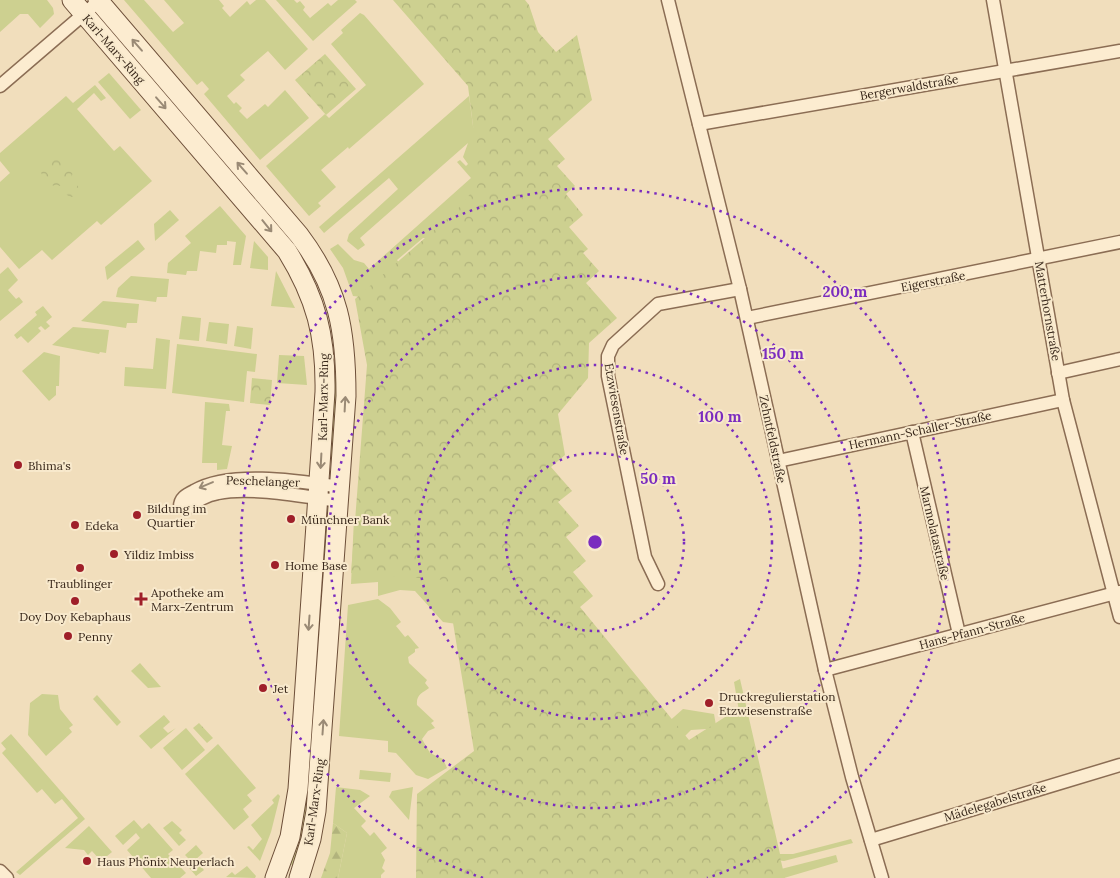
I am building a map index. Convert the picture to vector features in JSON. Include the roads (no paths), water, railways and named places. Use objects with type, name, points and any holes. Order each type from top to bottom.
[{"type":"main road","name":"Karl-Marx-Ring","points":[[99,0],[291,224],[325,275],[336,301],[343,328],[346,352],[340,494],[316,811],[311,839],[299,878]]},
{"type":"main road","name":"Karl-Marx-Ring","points":[[78,7],[287,251],[305,281],[320,322],[325,357],[325,392],[296,807],[286,851],[275,878]]},
{"type":"street","points":[[0,86],[78,7],[99,0]]},
{"type":"street","name":"Zehntfeldstraße","points":[[668,0],[740,289],[825,670],[852,777],[882,878]]},
{"type":"street","name":"Matterhornstraße","points":[[992,0],[1006,70],[1063,400],[1117,592],[1120,617]]},
{"type":"street","name":"Bergerwaldstraße","points":[[699,124],[1120,51]]},
{"type":"street","name":"Eigerstraße","points":[[746,318],[1120,242]]},
{"type":"street","name":"Etzwiesenstraße","points":[[658,584],[645,557],[608,376],[608,356],[613,345],[658,304],[740,289]]},
{"type":"street","points":[[1058,373],[1120,359]]},
{"type":"street","name":"Hermann-Schaller-Straße","points":[[778,461],[1063,400]]},
{"type":"street","name":"Marmolatastraße","points":[[912,432],[959,634]]},
{"type":"street","name":"Peschelanger","points":[[319,491],[218,492],[200,499],[187,508],[180,507],[181,500],[185,496],[204,485],[233,478],[340,494]]},
{"type":"street","name":"Hans-Pfann-Straße","points":[[825,670],[1117,592]]},
{"type":"street","name":"Mädelegabelstraße","points":[[871,840],[1120,765]]},
{"type":"street","points":[[0,870],[6,878]]},
{"type":"place","name":"Bhima's","points":[[18,465]]},
{"type":"place","name":"Bildung im Quartier","points":[[137,515]]},
{"type":"place","name":"Münchner Bank","points":[[291,519]]},
{"type":"place","name":"Edeka","points":[[75,525]]},
{"type":"place","name":"Yildiz Imbiss","points":[[114,554]]},
{"type":"place","name":"Home Base","points":[[275,565]]},
{"type":"place","name":"Traublinger","points":[[80,568]]},
{"type":"place","name":"Apotheke am Marx-Zentrum","points":[[141,599]]},
{"type":"place","name":"Doy Doy Kebaphaus","points":[[75,601]]},
{"type":"place","name":"Penny","points":[[68,636]]},
{"type":"place","name":"Jet","points":[[263,688]]},
{"type":"place","name":"Druckregulierstation Etzwiesenstraße","points":[[709,703]]},
{"type":"place","name":"Haus Phönix Neuperlach","points":[[87,861]]}]
